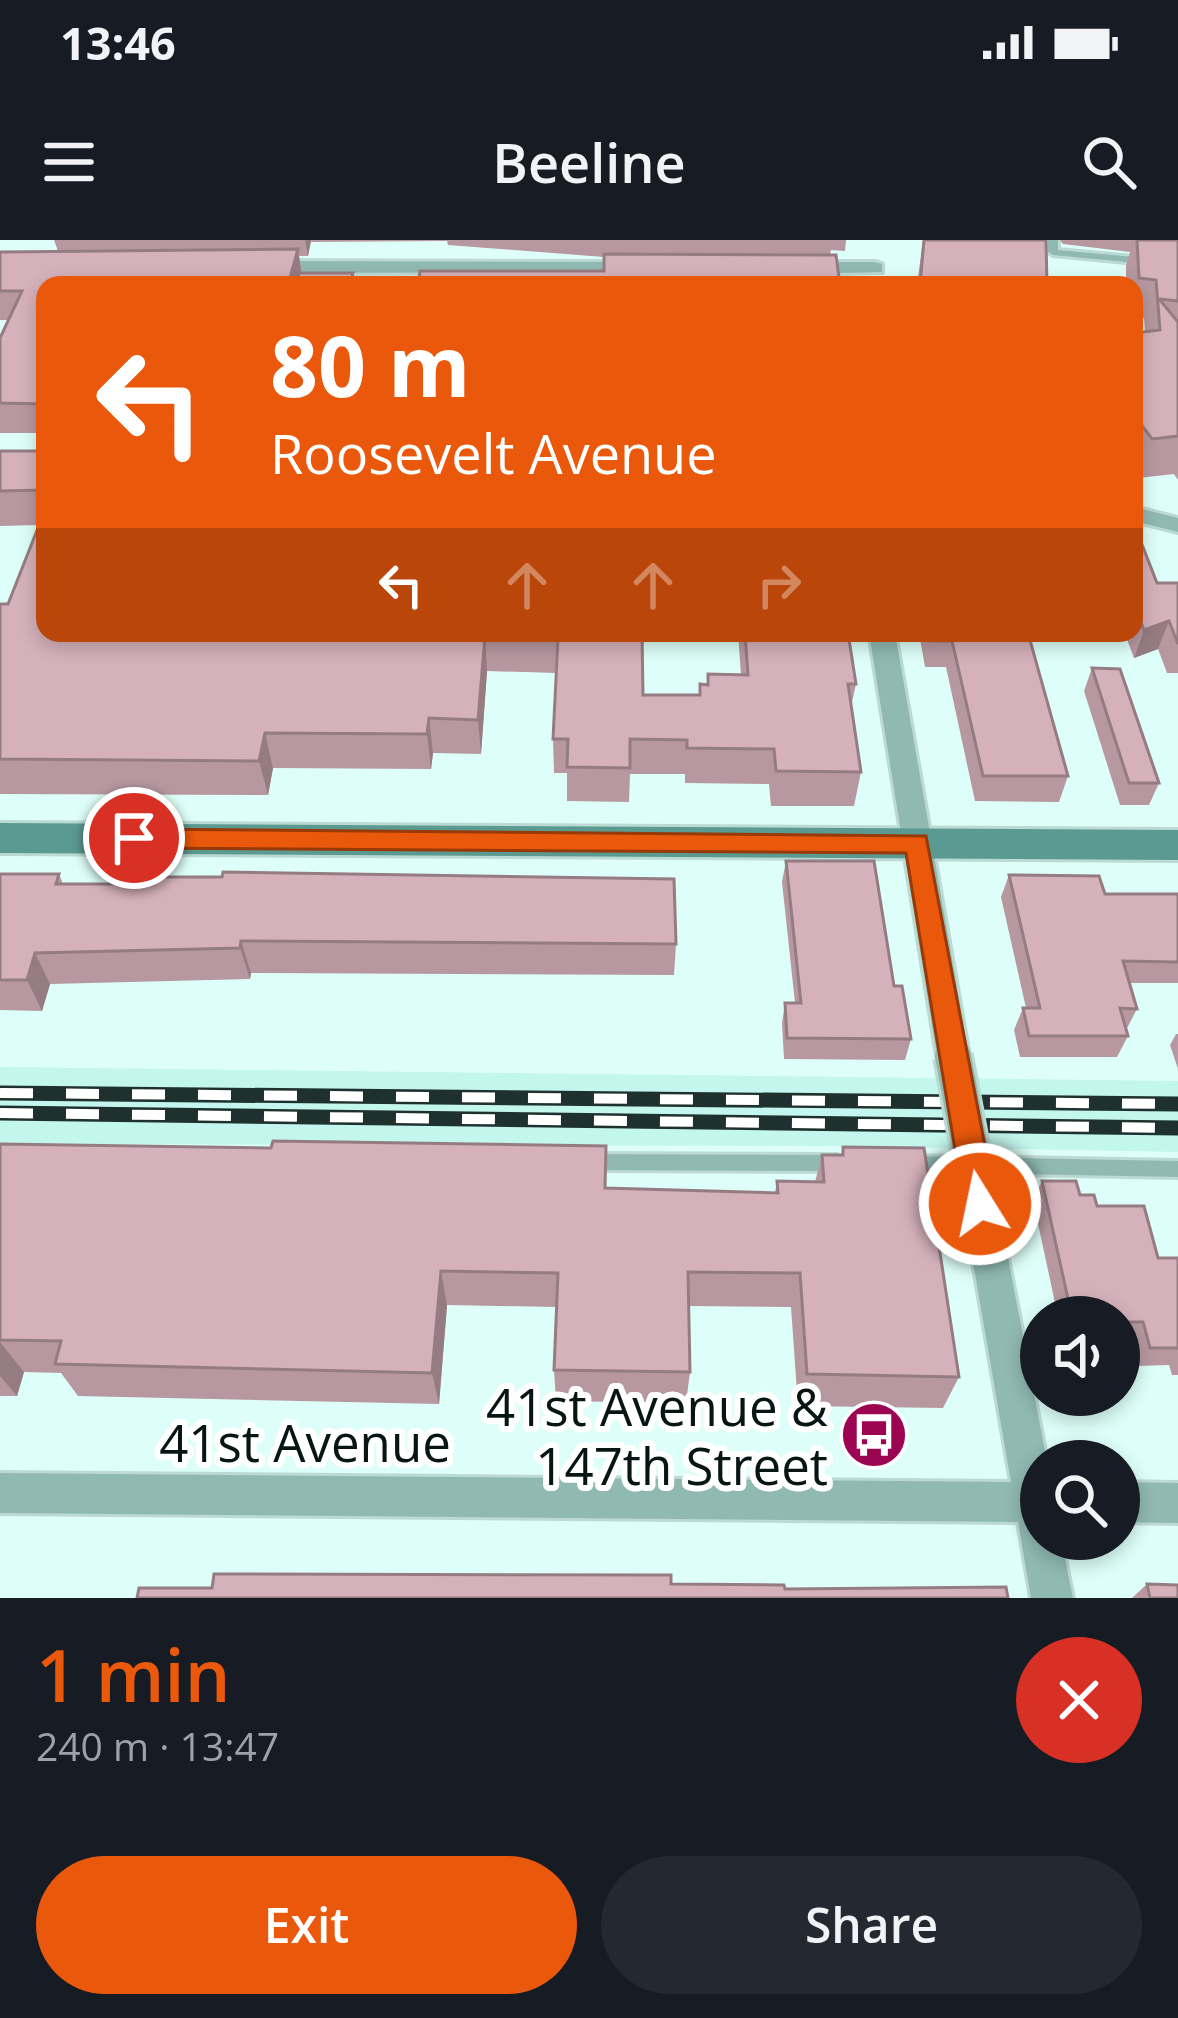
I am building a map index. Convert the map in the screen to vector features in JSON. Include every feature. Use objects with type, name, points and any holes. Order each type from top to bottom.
[{"type":"street","points":[[874,276],[878,240]]},
{"type":"street","points":[[237,266],[663,268]]},
{"type":"street","points":[[781,268],[864,276]]},
{"type":"street","points":[[1143,516],[1178,525]]},
{"type":"street","points":[[883,642],[1025,1440]]},
{"type":"street","points":[[0,838],[1178,844]]},
{"type":"street","name":"41st Avenue","points":[[0,1493],[1020,1519]]},
{"type":"street","points":[[1140,1502],[1178,1503]]},
{"type":"street","points":[[1046,1560],[1052,1598]]},
{"type":"lane","points":[[1053,240],[1053,252],[1178,264]]},
{"type":"lane","points":[[569,1162],[854,1163]]},
{"type":"lane","points":[[877,1163],[1178,1169]]},
{"type":"shaded area","points":[[0,1067],[1178,1081],[1178,1152],[843,1146],[0,1144]]},
{"type":"building","points":[[924,240],[1046,240],[1047,276],[921,276]]},
{"type":"building","points":[[1137,240],[1178,240],[1178,301],[1159,299],[1178,322],[1178,436],[1152,439],[1143,427],[1143,332],[1160,330],[1156,280],[1139,276]]},
{"type":"building","points":[[298,249],[290,276],[36,276],[36,404],[0,403],[0,338],[22,291],[0,291],[0,252]]},
{"type":"building","points":[[604,254],[836,255],[839,276],[419,276],[420,271],[604,271]]},
{"type":"building","points":[[299,273],[353,273],[352,276]]},
{"type":"building","points":[[0,451],[36,451],[36,490],[0,491]]},
{"type":"building","points":[[36,533],[36,642],[484,642],[478,720],[429,718],[427,734],[265,733],[259,761],[0,759],[0,604],[8,604]]},
{"type":"building","points":[[1143,547],[1157,583],[1178,583],[1178,644],[1169,621],[1144,630]]},
{"type":"building","points":[[558,642],[642,642],[643,695],[700,695],[700,684],[708,685],[708,674],[748,675],[746,642],[849,642],[856,684],[848,684],[861,772],[776,771],[774,749],[687,748],[687,740],[630,739],[630,768],[567,767],[568,739],[553,739]]},
{"type":"building","points":[[952,642],[1031,642],[1068,776],[983,776]]},
{"type":"building","points":[[1092,668],[1120,669],[1159,783],[1129,783]]},
{"type":"building","points":[[786,861],[874,861],[894,986],[902,986],[911,1039],[787,1038],[785,1003],[801,1003]]},
{"type":"building","points":[[223,872],[674,879],[676,944],[241,941],[240,948],[35,953],[27,980],[0,980],[0,874],[59,874],[56,884],[154,884],[156,877],[222,877]]},
{"type":"building","points":[[1009,875],[1099,876],[1105,894],[1178,894],[1178,962],[1123,961],[1137,1009],[1120,1008],[1128,1036],[1029,1036],[1023,1008],[1040,1008]]},
{"type":"building","points":[[273,1141],[606,1146],[605,1188],[778,1193],[777,1181],[824,1182],[822,1155],[843,1155],[843,1147],[924,1148],[959,1377],[807,1374],[800,1273],[688,1272],[690,1372],[554,1370],[558,1273],[441,1271],[432,1373],[55,1364],[61,1341],[0,1340],[0,1144],[271,1148]]},
{"type":"building","points":[[1042,1181],[1076,1181],[1080,1195],[1094,1195],[1097,1206],[1144,1206],[1158,1258],[1178,1258],[1178,1348],[1150,1348],[1140,1322],[1140,1296],[1067,1296]]},
{"type":"building","points":[[214,1574],[671,1575],[671,1584],[784,1585],[785,1589],[1006,1587],[1008,1598],[137,1598],[139,1588],[212,1588]]},
{"type":"building","points":[[1147,1584],[1178,1585],[1178,1598],[1150,1598]]},
{"type":"railway","points":[[0,1093],[1178,1104]]},
{"type":"railway","points":[[0,1113],[1178,1128]]},
{"type":"place","name":"41st Avenue & 147th Street","points":[[874,1435]]},
{"type":"route","points":[[134,838],[917,843],[980,1204]]}]
